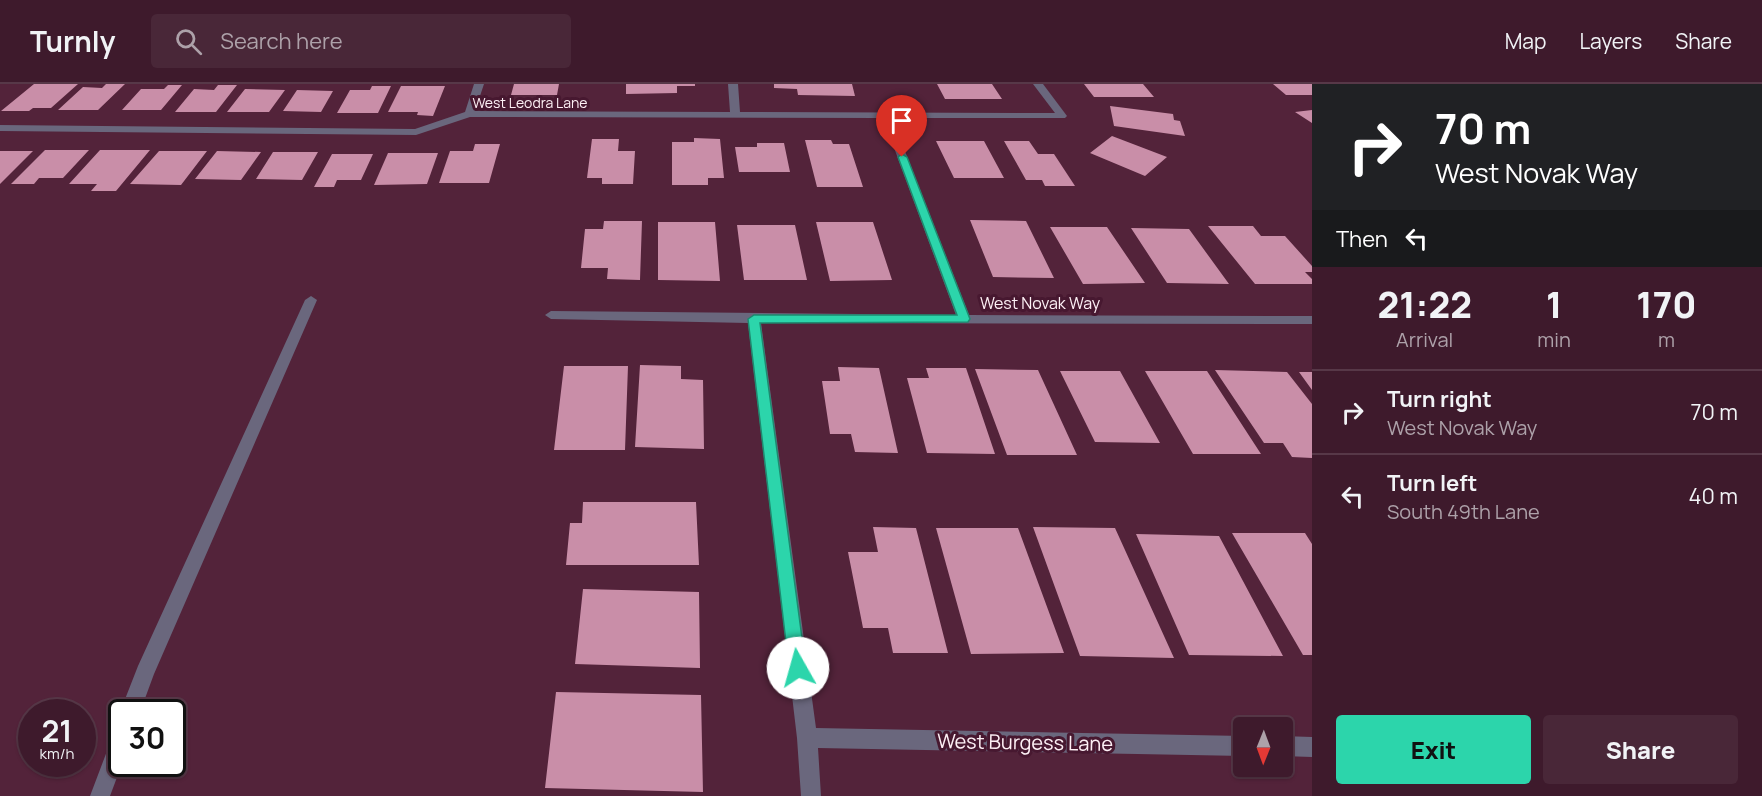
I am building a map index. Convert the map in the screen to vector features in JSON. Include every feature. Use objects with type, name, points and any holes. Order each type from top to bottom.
[{"type":"street","points":[[470,114],[479,84]]},
{"type":"street","points":[[732,84],[735,116]]},
{"type":"street","name":"West Leodra Lane","points":[[0,128],[416,132],[470,114],[1062,116],[1038,84]]},
{"type":"street","points":[[887,117],[964,319]]},
{"type":"street","points":[[135,699],[311,300]]},
{"type":"street","name":"West Novak Way","points":[[551,315],[754,319],[1312,320]]},
{"type":"street","points":[[754,319],[807,738],[811,796]]},
{"type":"street","name":"West Burgess Lane","points":[[807,738],[1233,746]]},
{"type":"street","points":[[1293,747],[1312,747]]},
{"type":"street","points":[[100,796],[108,775]]},
{"type":"building","points":[[34,84],[78,84],[51,108],[1,111]]},
{"type":"building","points":[[106,84],[125,84],[98,110],[58,110],[83,87],[102,88]]},
{"type":"building","points":[[514,84],[559,84],[557,95],[511,95]]},
{"type":"building","points":[[626,84],[695,84],[695,86],[677,86],[677,93],[626,94]]},
{"type":"building","points":[[774,84],[852,84],[855,96],[798,95],[797,89],[774,88]]},
{"type":"building","points":[[937,84],[992,84],[1002,99],[945,99]]},
{"type":"building","points":[[1084,84],[1143,84],[1154,97],[1094,97]]},
{"type":"building","points":[[1273,84],[1312,84],[1312,95],[1286,95]]},
{"type":"building","points":[[168,85],[182,85],[161,110],[122,110],[141,89],[164,89]]},
{"type":"building","points":[[218,85],[237,85],[216,112],[175,112],[194,89],[214,90]]},
{"type":"building","points":[[372,86],[391,86],[378,113],[337,113],[350,90],[370,90]]},
{"type":"building","points":[[401,86],[445,86],[433,116],[417,115],[418,112],[388,112]]},
{"type":"building","points":[[245,89],[285,90],[269,112],[227,112]]},
{"type":"building","points":[[297,90],[333,91],[321,112],[283,111]]},
{"type":"building","points":[[1110,106],[1173,114],[1174,120],[1180,121],[1185,136],[1114,126]]},
{"type":"building","points":[[1312,110],[1312,123],[1295,112]]},
{"type":"building","points":[[1112,136],[1167,157],[1145,176],[1090,153]]},
{"type":"building","points":[[694,138],[720,139],[724,178],[708,178],[708,185],[672,185],[672,142],[694,142]]},
{"type":"building","points":[[592,139],[619,139],[618,151],[635,151],[633,184],[602,184],[602,178],[587,178]]},
{"type":"building","points":[[805,140],[831,140],[833,144],[849,144],[863,187],[817,187]]},
{"type":"building","points":[[936,141],[984,141],[1004,178],[954,178]]},
{"type":"building","points":[[1004,141],[1029,141],[1038,154],[1054,154],[1075,186],[1045,186],[1042,180],[1026,180]]},
{"type":"building","points":[[757,143],[784,143],[790,172],[739,172],[735,147],[757,147]]},
{"type":"building","points":[[475,144],[500,144],[489,183],[439,183],[450,151],[473,151]]},
{"type":"building","points":[[45,150],[89,150],[63,178],[39,178],[34,184],[11,184]]},
{"type":"building","points":[[100,150],[150,150],[116,191],[91,191],[97,184],[69,184]]},
{"type":"building","points":[[0,151],[33,151],[0,184]]},
{"type":"building","points":[[159,151],[207,151],[181,185],[130,184]]},
{"type":"building","points":[[217,151],[261,152],[241,180],[195,179]]},
{"type":"building","points":[[273,152],[318,152],[302,180],[256,179]]},
{"type":"building","points":[[388,153],[438,153],[427,184],[374,185]]},
{"type":"building","points":[[332,154],[373,154],[361,180],[337,180],[334,187],[314,187]]},
{"type":"building","points":[[970,220],[1026,221],[1054,278],[993,277]]},
{"type":"building","points":[[604,221],[642,221],[640,280],[607,279],[608,268],[581,268],[585,229],[603,229]]},
{"type":"building","points":[[658,222],[715,222],[720,281],[658,280]]},
{"type":"building","points":[[816,222],[873,222],[892,280],[830,281]]},
{"type":"building","points":[[737,225],[795,225],[807,280],[744,280]]},
{"type":"building","points":[[1208,226],[1253,226],[1261,236],[1285,236],[1312,266],[1312,272],[1305,272],[1312,279],[1312,284],[1255,284]]},
{"type":"building","points":[[1050,227],[1107,227],[1145,283],[1083,284]]},
{"type":"building","points":[[1131,228],[1189,229],[1229,284],[1167,283]]},
{"type":"building","points":[[640,365],[681,366],[681,379],[703,380],[704,449],[635,447]]},
{"type":"building","points":[[564,366],[628,366],[625,450],[554,450]]},
{"type":"building","points":[[838,367],[879,368],[898,453],[855,452],[851,434],[830,434],[822,381],[840,381]]},
{"type":"building","points":[[926,368],[966,368],[995,454],[927,453],[907,378],[929,378]]},
{"type":"building","points":[[975,369],[1038,370],[1077,455],[1007,455]]},
{"type":"building","points":[[1215,370],[1287,372],[1312,404],[1312,458],[1292,457],[1283,443],[1264,443]]},
{"type":"building","points":[[1060,371],[1120,371],[1160,443],[1095,442]]},
{"type":"building","points":[[1145,371],[1207,371],[1261,454],[1193,454]]},
{"type":"building","points":[[1299,372],[1312,372],[1312,390]]},
{"type":"building","points":[[583,502],[696,502],[699,565],[566,565],[570,523],[582,523]]},
{"type":"building","points":[[873,527],[916,528],[948,653],[893,653],[888,628],[863,628],[848,552],[878,552]]},
{"type":"building","points":[[1033,527],[1115,528],[1174,658],[1080,656]]},
{"type":"building","points":[[936,528],[1018,528],[1064,653],[971,654]]},
{"type":"building","points":[[1232,533],[1305,533],[1312,544],[1312,655],[1303,655]]},
{"type":"building","points":[[1136,534],[1219,536],[1283,656],[1189,655]]},
{"type":"building","points":[[583,589],[699,592],[700,668],[575,664]]},
{"type":"building","points":[[556,692],[701,695],[703,792],[545,788]]},
{"type":"route","points":[[798,668],[754,319],[964,319],[902,157]]}]
